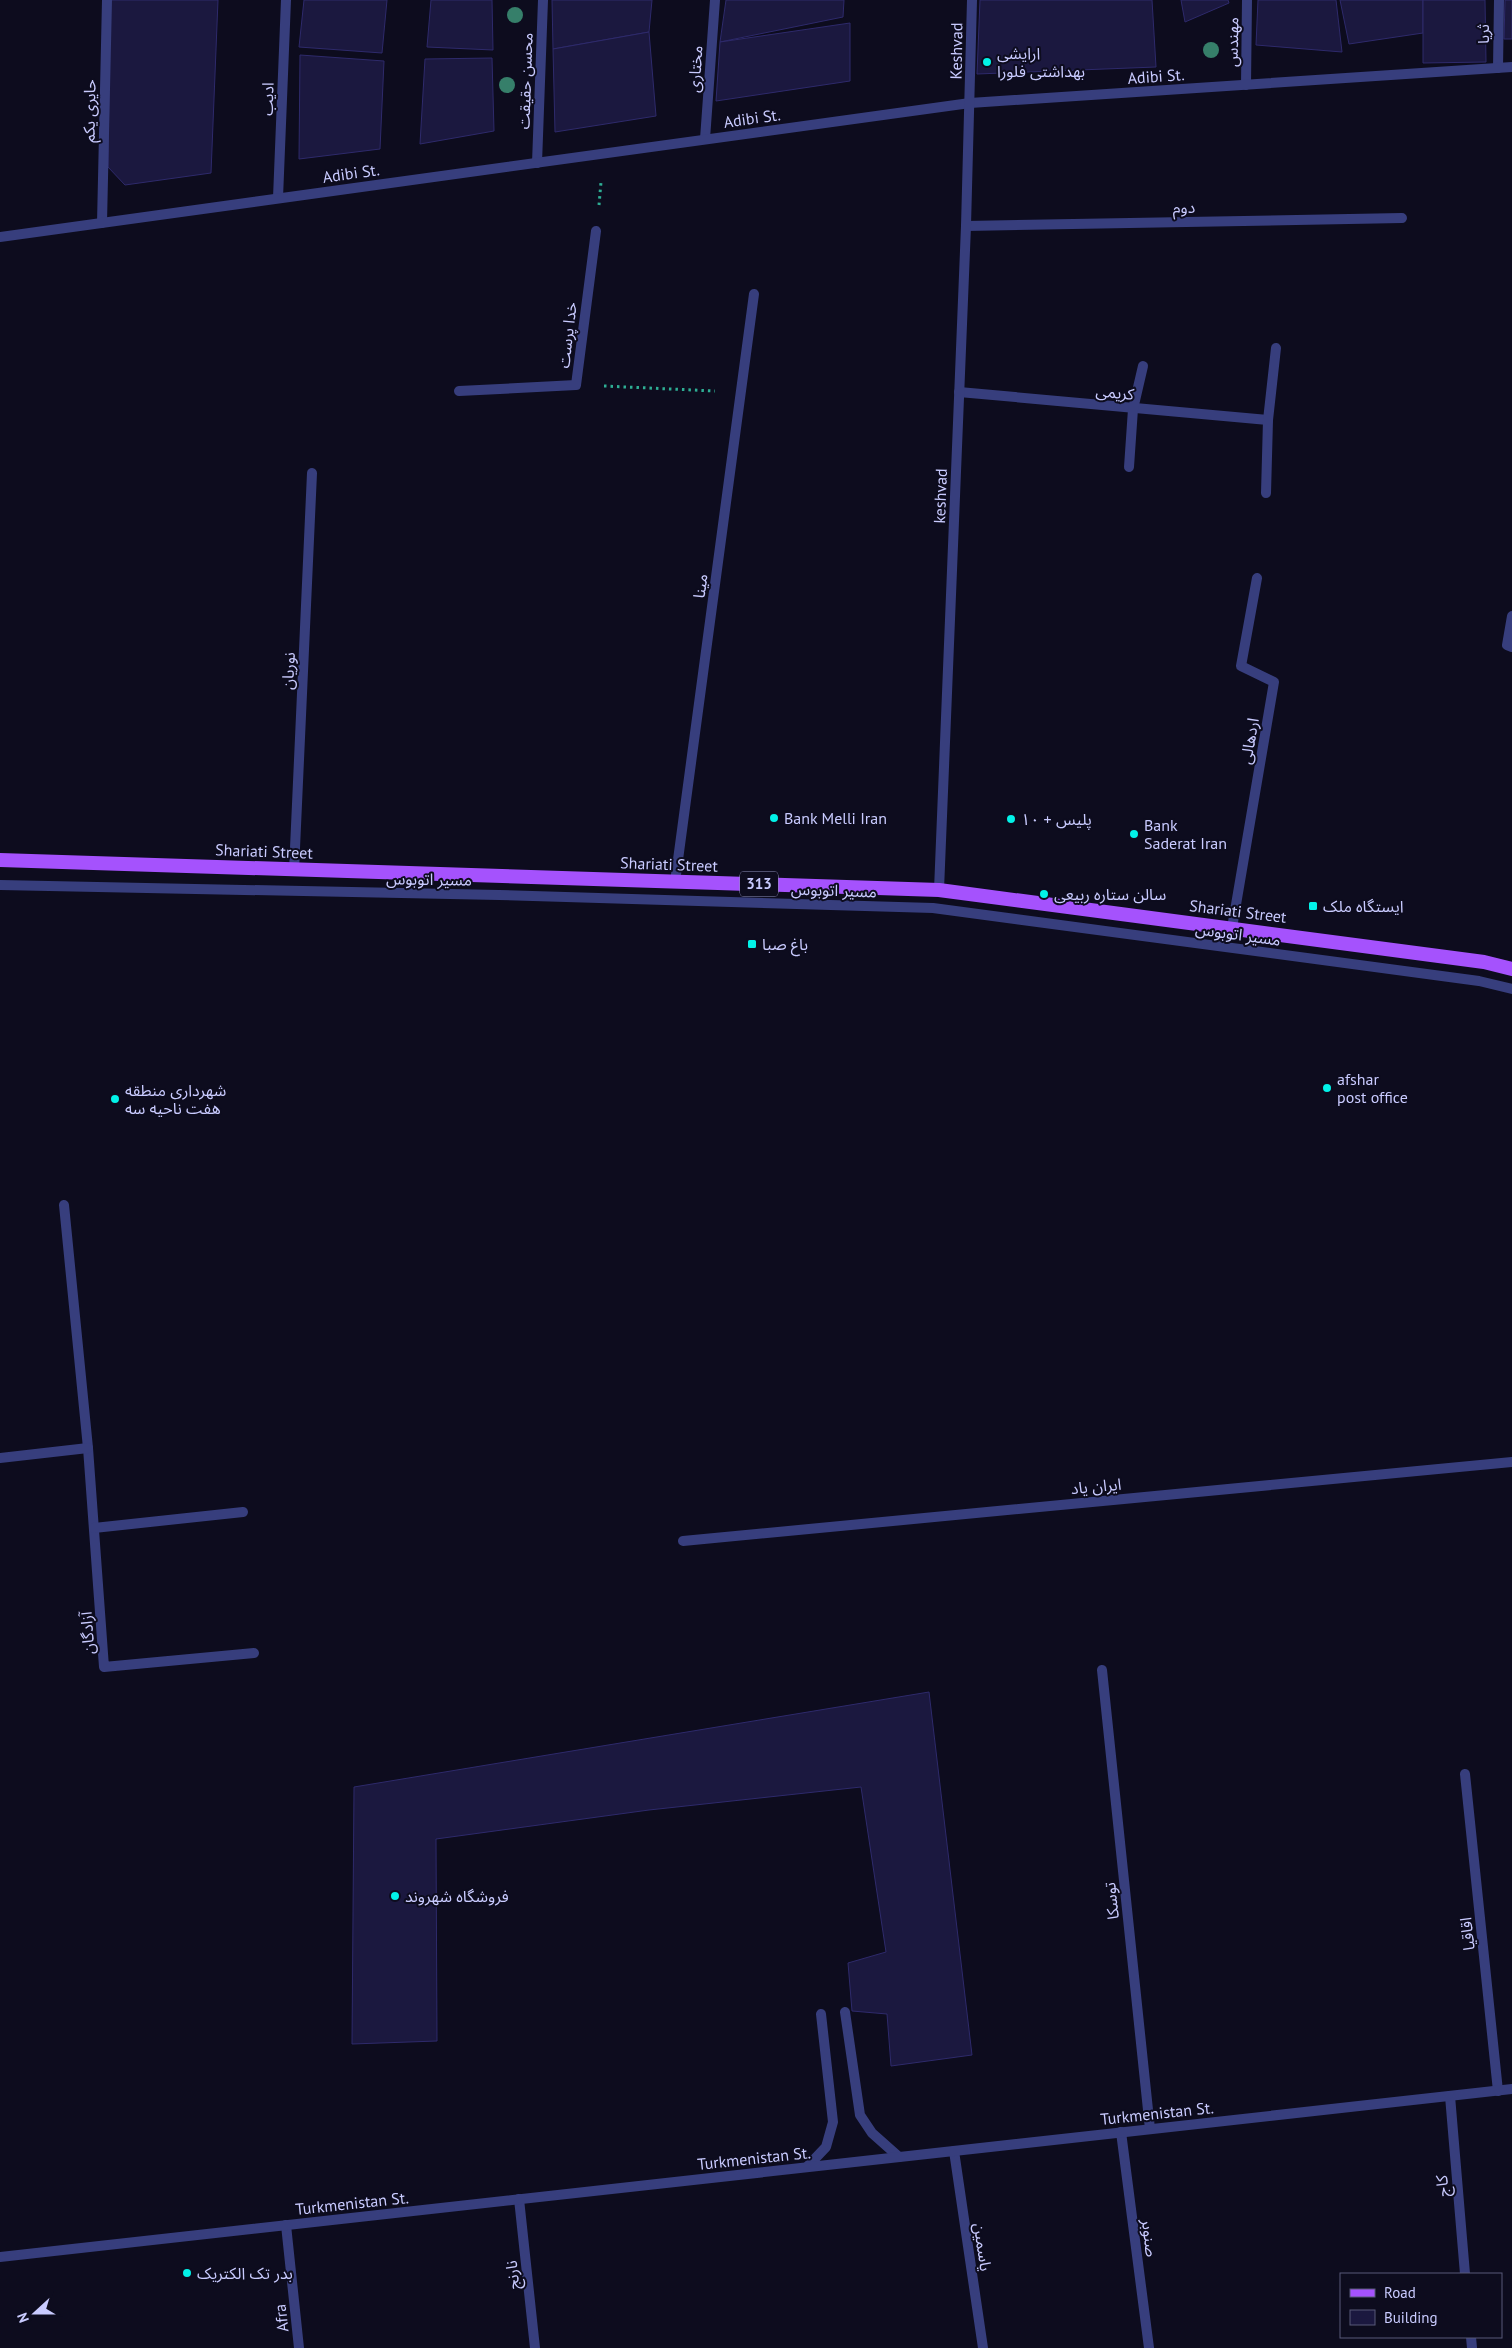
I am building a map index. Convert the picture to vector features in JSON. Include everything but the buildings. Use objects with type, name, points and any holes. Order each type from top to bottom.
[{"type":"main road","name":"Shariati Street","points":[[0,860],[939,890],[1484,962],[1512,969]]},
{"type":"street","name":"حایری یکم","points":[[102,223],[107,0]]},
{"type":"street","name":"ادیب","points":[[278,198],[286,0]]},
{"type":"street","name":"محسن حقیقت","points":[[537,163],[543,0]]},
{"type":"street","name":"مختاری","points":[[705,139],[715,0]]},
{"type":"street","name":"Keshvad","points":[[970,103],[972,0]]},
{"type":"street","name":"مهندس","points":[[1246,85],[1247,0]]},
{"type":"street","name":"ثریا","points":[[1498,68],[1499,0]]},
{"type":"street","name":"Adibi St.","points":[[0,237],[970,103],[1512,67]]},
{"type":"street","name":"keshvad","points":[[939,890],[970,103]]},
{"type":"street","name":"دوم","points":[[966,226],[1402,218]]},
{"type":"street","name":"خدا پرست","points":[[576,385],[596,231]]},
{"type":"street","name":"مینا","points":[[675,882],[754,294]]},
{"type":"street","points":[[1266,493],[1268,420],[1276,348]]},
{"type":"street","points":[[1129,467],[1133,409],[1143,366]]},
{"type":"street","points":[[459,391],[576,385]]},
{"type":"street","name":"کریمی","points":[[959,392],[1268,420]]},
{"type":"street","name":"نوریان","points":[[294,870],[312,473]]},
{"type":"street","name":"اردهالی","points":[[1232,928],[1274,682],[1241,666],[1257,578]]},
{"type":"street","points":[[1512,616],[1507,645],[1512,647]]},
{"type":"street","name":"مسیر اتوبوس","points":[[0,885],[489,895],[933,908],[1469,980],[1512,989]]},
{"type":"street","name":"آزادگان","points":[[64,1205],[88,1448],[104,1667],[254,1653]]},
{"type":"street","points":[[0,1458],[88,1448]]},
{"type":"street","name":"ایران یاد","points":[[683,1541],[1512,1462]]},
{"type":"street","points":[[94,1528],[243,1512]]},
{"type":"street","name":"توسکا","points":[[1102,1670],[1150,2129]]},
{"type":"street","name":"اقاقیا","points":[[1465,1774],[1498,2091]]},
{"type":"street","points":[[845,2012],[860,2115],[872,2133],[899,2157]]},
{"type":"street","points":[[807,2168],[826,2147],[832,2122],[821,2014]]},
{"type":"street","name":"Turkmenistan St.","points":[[0,2256],[1512,2089]]},
{"type":"street","name":"کاج","points":[[1450,2096],[1465,2273]]},
{"type":"street","name":"صنوبر","points":[[1121,2132],[1149,2348]]},
{"type":"street","name":"یاسمین","points":[[954,2151],[983,2348]]},
{"type":"street","name":"نارنج","points":[[519,2199],[536,2348]]},
{"type":"street","name":"Afra","points":[[286,2225],[299,2348]]},
{"type":"path","points":[[596,231],[604,154]]},
{"type":"path","name":"خدا پرست","points":[[576,385],[741,392]]},
{"type":"place","name":"ارایشی بهداشتی فلورا","points":[[987,62]]},
{"type":"place","name":"Bank Melli Iran","points":[[774,818]]},
{"type":"place","name":"پلیس + ۱۰","points":[[1011,819]]},
{"type":"place","name":"Bank Saderat Iran","points":[[1134,834]]},
{"type":"place","name":"سالن ستاره ربیعی","points":[[1044,894]]},
{"type":"place","name":"ایستگاه ملک","points":[[1313,906]]},
{"type":"place","name":"باغ صبا","points":[[752,944]]},
{"type":"place","name":"afshar post office","points":[[1327,1088]]},
{"type":"place","name":"شهرداری منطقه هفت ناحیه سه","points":[[115,1099]]},
{"type":"place","name":"فروشگاه شهروند","points":[[395,1896]]},
{"type":"place","name":"بدر تک الکتریک","points":[[187,2273]]}]
